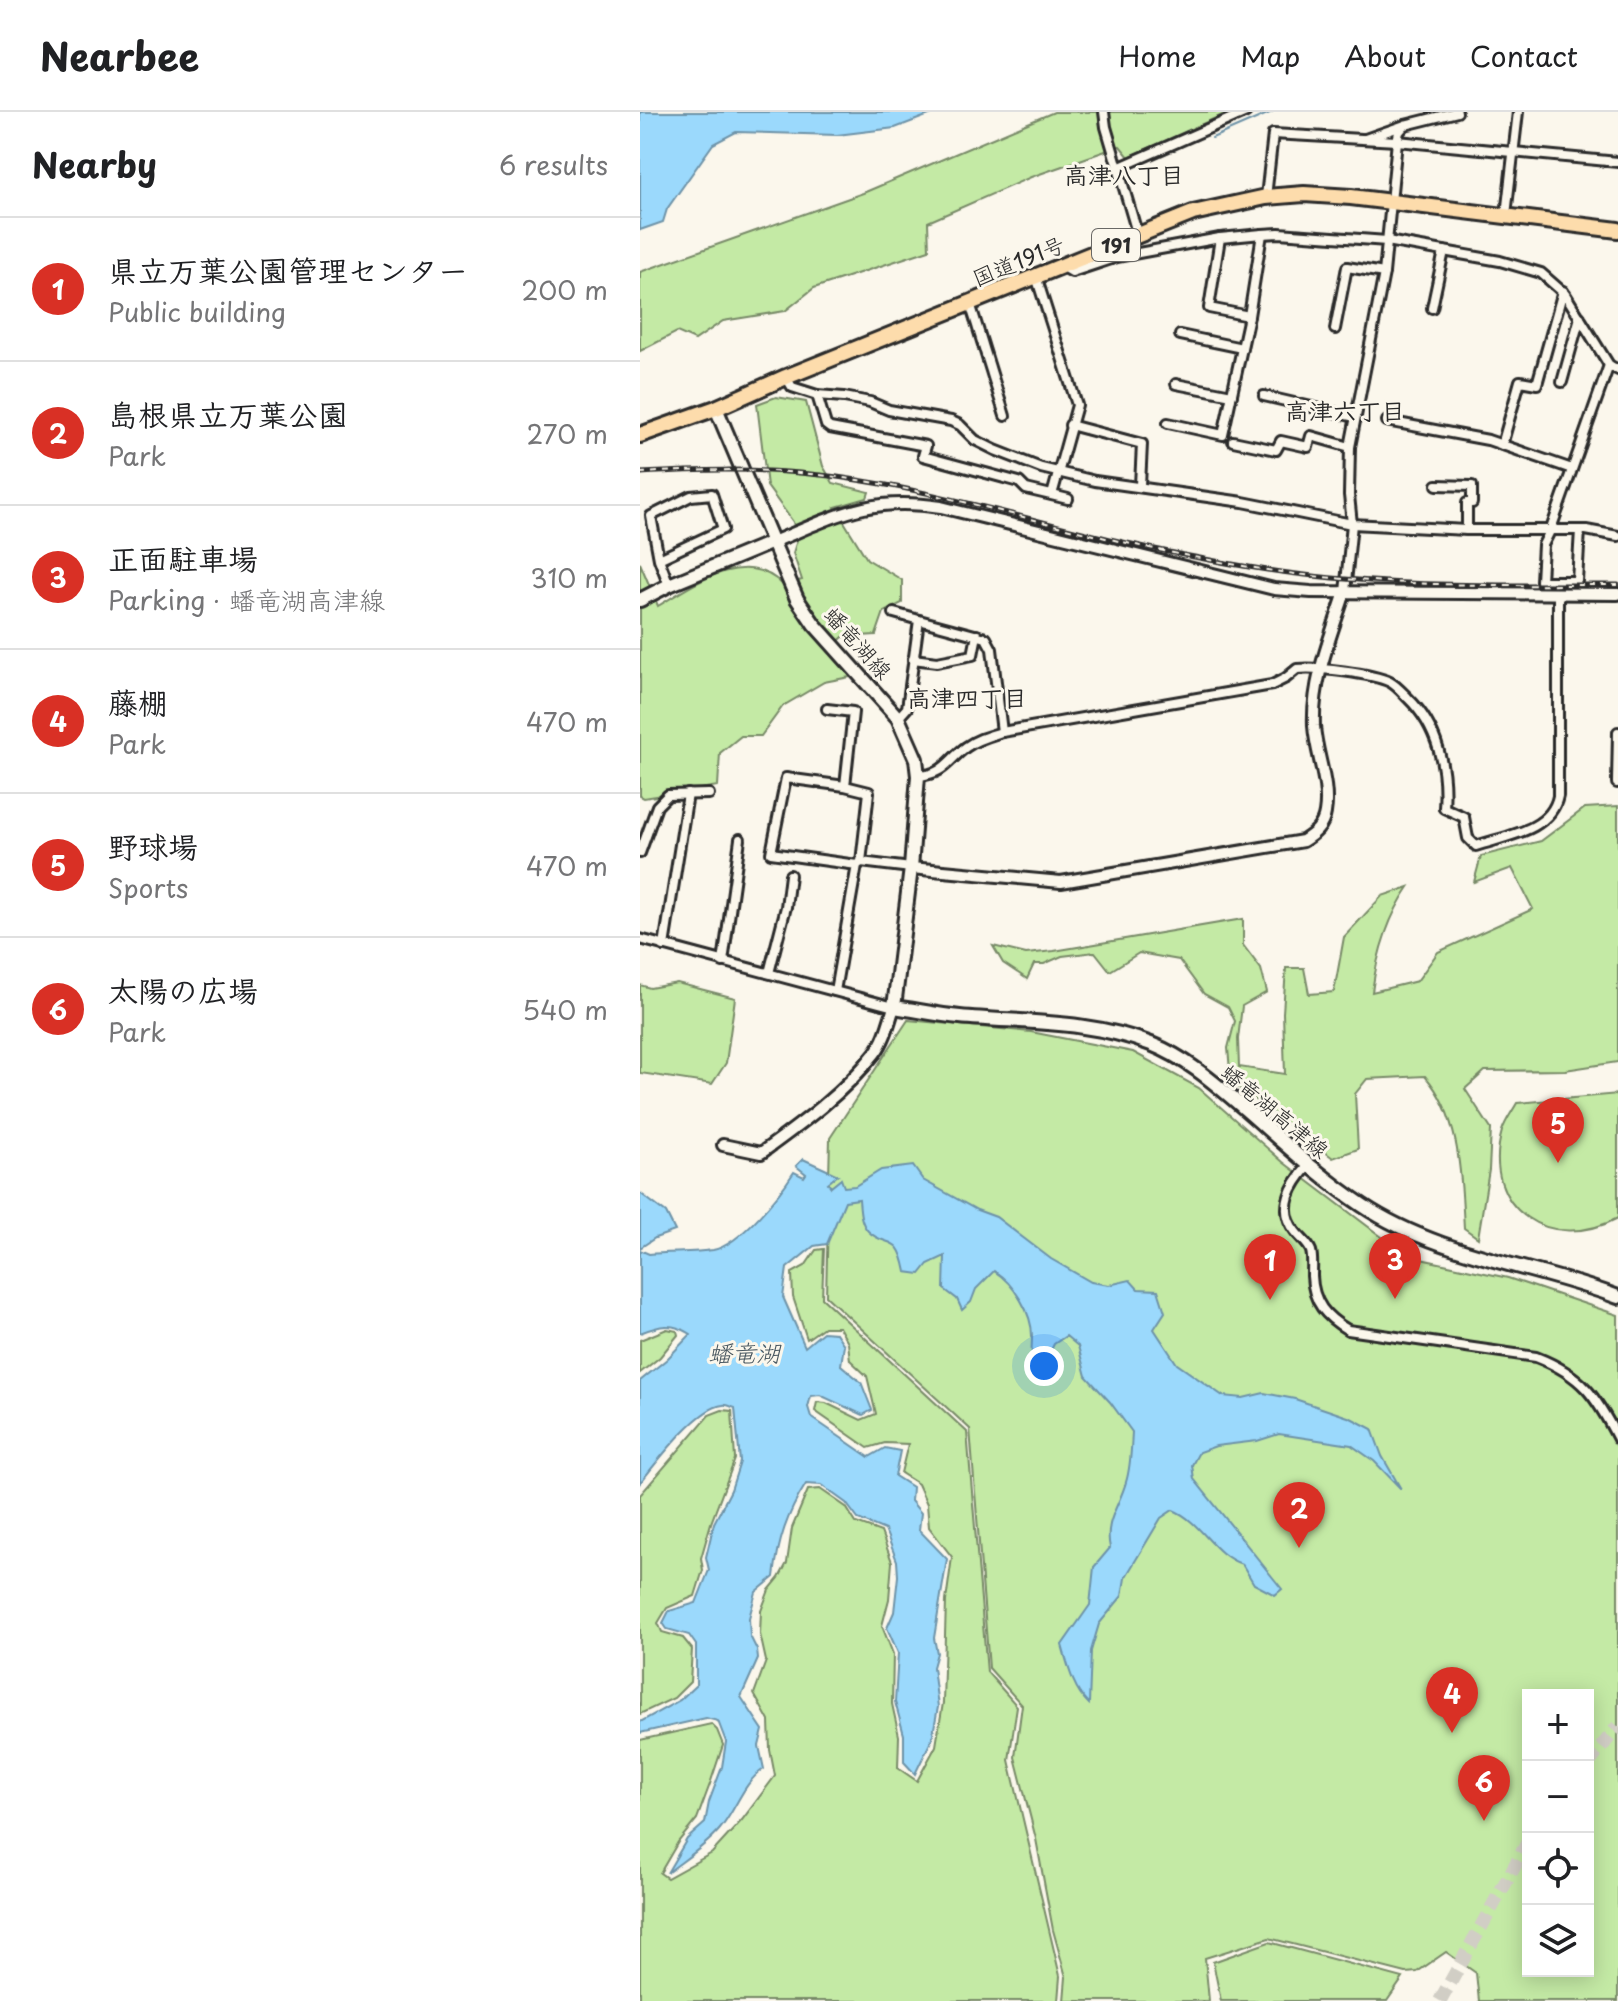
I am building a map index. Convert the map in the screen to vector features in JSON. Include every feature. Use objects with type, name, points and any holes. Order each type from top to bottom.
[{"type":"highway","name":"国道191号","points":[[640,435],[716,408],[1193,213],[1266,197],[1304,194],[1391,201],[1618,230]]},
{"type":"main road","name":"蟠竜湖線","points":[[716,408],[797,599],[814,624],[898,718],[916,759],[918,776],[911,868],[894,1007]]},
{"type":"main road","points":[[640,600],[773,542]]},
{"type":"main road","name":"蟠竜湖高津線","points":[[894,1007],[957,1017],[1087,1026],[1156,1045],[1213,1081],[1309,1165],[1363,1206],[1420,1235],[1456,1249],[1586,1285],[1618,1297]]},
{"type":"street","points":[[1104,112],[1138,236]]},
{"type":"street","points":[[1118,168],[1246,112]]},
{"type":"street","points":[[1364,139],[1457,112]]},
{"type":"street","points":[[1506,215],[1518,112]]},
{"type":"street","points":[[835,991],[859,864],[869,792],[786,778],[771,853],[859,864],[1061,882],[1303,841],[1315,833],[1322,823],[1325,787],[1314,728],[1316,692],[1345,592],[1352,524],[1350,447],[1384,273],[1397,141],[1405,125]]},
{"type":"street","points":[[1266,197],[1273,134],[1397,141],[1618,162]]},
{"type":"street","points":[[1062,266],[1072,272],[1117,257],[1220,238],[1279,233],[1387,241],[1541,273],[1563,291],[1614,368],[1543,545],[1541,581],[1577,581],[1580,530]]},
{"type":"street","points":[[1168,423],[1223,435],[1249,316],[1262,234]]},
{"type":"street","points":[[1220,238],[1209,308],[1249,316]]},
{"type":"street","points":[[1432,308],[1444,251]]},
{"type":"street","points":[[1335,329],[1347,267],[1384,273]]},
{"type":"street","points":[[817,395],[826,425],[830,428],[926,446],[923,456],[1019,482],[1026,489],[1068,499],[1052,495],[1077,405],[1036,276]]},
{"type":"street","points":[[1502,445],[1520,381],[1537,384],[1563,291]]},
{"type":"street","points":[[970,303],[1005,416]]},
{"type":"street","points":[[1562,382],[1580,317]]},
{"type":"street","points":[[1180,335],[1242,348]]},
{"type":"street","points":[[786,377],[792,387],[817,395],[857,400],[889,410],[951,421],[960,425],[975,440],[995,450],[1058,473],[1352,524],[1467,530],[1580,530],[1618,536]]},
{"type":"street","points":[[1176,384],[1232,395]]},
{"type":"street","points":[[1264,396],[1355,417]]},
{"type":"street","points":[[1387,421],[1502,445],[1572,469]]},
{"type":"street","points":[[1070,425],[1142,444],[1140,485]]},
{"type":"street","points":[[1233,441],[1276,450],[1281,441],[1308,447],[1311,436],[1350,447]]},
{"type":"street","points":[[1437,485],[1472,486],[1472,503],[1467,503],[1467,530]]},
{"type":"street","points":[[659,559],[723,529],[712,494],[691,496],[651,516],[659,559],[669,585]]},
{"type":"street","points":[[773,542],[860,507],[916,503],[1274,589],[1618,594]]},
{"type":"street","points":[[918,776],[934,775],[966,747],[1002,732],[1272,685],[1297,669],[1343,671],[1391,682],[1415,705],[1439,747],[1446,787],[1444,808],[1464,817],[1468,838],[1476,846],[1538,824],[1555,807],[1558,796],[1558,594]]},
{"type":"street","points":[[894,613],[986,638],[992,649],[1002,732]]},
{"type":"street","points":[[898,718],[907,708],[919,620]]},
{"type":"street","points":[[913,659],[937,662],[973,655],[977,635]]},
{"type":"street","points":[[827,709],[853,712],[845,786]]},
{"type":"street","points":[[1617,783],[1618,732]]},
{"type":"street","points":[[664,946],[688,794]]},
{"type":"street","points":[[640,853],[657,806],[668,795],[709,794]]},
{"type":"street","points":[[723,962],[740,839]]},
{"type":"street","points":[[769,973],[786,907],[790,875]]},
{"type":"street","points":[[640,929],[640,939],[894,1007],[876,1052],[805,1122],[761,1153],[723,1145]]},
{"type":"street","points":[[1309,1165],[1295,1181],[1287,1199],[1288,1218],[1310,1250],[1315,1298],[1322,1311],[1333,1321],[1348,1330],[1548,1361],[1576,1377],[1590,1391],[1618,1439]]},
{"type":"green space","points":[[1054,112],[1229,112],[1129,157],[1120,146],[1031,177],[928,222],[929,250],[814,288],[785,311],[723,321],[695,340],[677,332],[640,351],[640,272],[863,193]]},
{"type":"green space","points":[[776,397],[806,402],[823,466],[833,483],[869,492],[867,498],[835,507],[867,559],[902,580],[902,603],[884,612],[876,635],[843,637],[830,649],[855,676],[824,682],[783,706],[761,736],[741,736],[720,753],[718,786],[644,798],[640,796],[640,563],[658,606],[704,580],[737,569],[753,569],[768,574],[783,585],[802,580],[793,553],[797,540],[793,522],[767,486],[757,404]]},
{"type":"green space","points":[[1618,806],[1618,1062],[1565,1070],[1485,1071],[1465,1089],[1491,1129],[1489,1170],[1478,1238],[1464,1228],[1457,1148],[1446,1110],[1425,1076],[1367,1079],[1355,1094],[1358,1149],[1333,1158],[1231,1082],[1228,1048],[1235,1021],[1228,1007],[1204,994],[1179,960],[1139,953],[1110,971],[1095,952],[1062,956],[1044,964],[1034,964],[1027,979],[1003,963],[993,946],[1026,954],[1054,951],[1243,919],[1243,945],[1261,969],[1267,992],[1242,1006],[1239,1067],[1285,1074],[1283,1013],[1286,968],[1304,968],[1309,994],[1334,992],[1344,937],[1382,896],[1409,887],[1384,936],[1372,992],[1417,981],[1438,952],[1533,909],[1512,868],[1474,882],[1481,856],[1541,841],[1585,808]]},
{"type":"green space","points":[[677,983],[735,998],[726,1063],[712,1084],[640,1073],[640,985],[650,988]]},
{"type":"green space","points":[[908,1020],[1031,1032],[1133,1052],[1199,1088],[1283,1162],[1407,1256],[1508,1278],[1618,1315],[1618,2001],[1479,2001],[1476,1973],[1446,1952],[1417,1972],[1406,1973],[1269,1938],[1205,1958],[1209,2001],[1064,2001],[1066,1977],[1015,1757],[1022,1705],[989,1668],[970,1429],[826,1296],[830,1138]]},
{"type":"green space","points":[[1618,1094],[1618,1218],[1593,1228],[1569,1231],[1546,1227],[1527,1217],[1511,1202],[1501,1183],[1498,1159],[1502,1131],[1517,1103]]},
{"type":"green space","points":[[824,1249],[822,1298],[967,1432],[987,1672],[1017,1706],[1009,1760],[1060,1976],[1058,2001],[640,2001],[640,1740],[711,1724],[723,1745],[697,1819],[678,1842],[660,1873],[667,1878],[712,1853],[775,1776],[769,1721],[754,1694],[766,1661],[760,1634],[761,1611],[769,1590],[787,1563],[792,1528],[808,1490],[820,1489],[846,1507],[856,1523],[881,1532],[892,1562],[889,1599],[882,1626],[893,1654],[892,1704],[899,1736],[898,1768],[917,1781],[936,1746],[943,1703],[946,1601],[952,1557],[929,1527],[927,1504],[918,1484],[901,1473],[908,1444],[885,1443],[868,1448],[815,1411],[817,1402],[826,1403],[861,1420],[876,1414],[867,1376],[850,1360],[848,1343],[839,1327],[824,1327],[807,1339],[793,1297],[792,1273],[805,1266],[816,1250]]},
{"type":"green space","points":[[667,1329],[677,1331],[678,1335],[660,1357],[640,1373],[640,1340]]},
{"type":"green space","points":[[722,1410],[732,1411],[735,1459],[711,1523],[701,1558],[703,1570],[695,1596],[667,1608],[658,1623],[662,1632],[683,1638],[692,1649],[690,1682],[674,1698],[640,1714],[640,1495],[709,1415]]},
{"type":"green space","points":[[1269,1942],[1403,1978],[1387,2001],[1221,2001],[1213,1962]]},
{"type":"water","points":[[640,112],[937,112],[895,128],[837,135],[736,132],[713,144],[667,209],[663,222],[640,230]]},
{"type":"water","name":"蟠竜湖","points":[[803,1159],[838,1175],[828,1183],[831,1187],[841,1179],[844,1187],[855,1186],[881,1170],[913,1166],[923,1180],[996,1217],[1051,1259],[1091,1282],[1109,1285],[1130,1280],[1138,1289],[1158,1290],[1165,1312],[1154,1329],[1177,1364],[1223,1396],[1243,1398],[1264,1393],[1295,1399],[1351,1418],[1372,1429],[1382,1456],[1401,1489],[1374,1461],[1351,1445],[1279,1434],[1199,1452],[1192,1465],[1194,1479],[1282,1589],[1275,1595],[1254,1584],[1242,1564],[1223,1553],[1192,1522],[1173,1510],[1161,1518],[1125,1578],[1122,1596],[1099,1624],[1091,1651],[1089,1704],[1075,1684],[1062,1645],[1090,1605],[1094,1567],[1110,1548],[1109,1530],[1128,1476],[1132,1432],[1086,1376],[1078,1346],[1066,1336],[1054,1344],[1046,1360],[1034,1363],[1029,1319],[1015,1291],[1001,1276],[994,1271],[976,1289],[971,1302],[962,1310],[957,1299],[944,1289],[945,1256],[928,1264],[920,1274],[906,1272],[895,1246],[881,1240],[865,1227],[859,1199],[845,1201],[827,1244],[814,1246],[787,1268],[783,1297],[805,1347],[823,1332],[836,1333],[844,1345],[841,1365],[861,1382],[872,1410],[863,1415],[820,1395],[811,1396],[808,1407],[811,1417],[869,1457],[885,1448],[900,1451],[895,1476],[912,1487],[911,1501],[921,1513],[919,1530],[947,1559],[934,1638],[937,1653],[933,1667],[938,1707],[932,1739],[915,1774],[904,1762],[904,1735],[895,1702],[898,1653],[887,1628],[894,1612],[898,1576],[897,1561],[885,1530],[858,1519],[846,1503],[821,1485],[806,1484],[784,1528],[774,1577],[756,1592],[749,1618],[750,1636],[758,1659],[741,1697],[763,1730],[759,1746],[764,1769],[751,1781],[726,1822],[714,1835],[667,1873],[687,1839],[705,1823],[722,1767],[726,1742],[718,1721],[706,1718],[640,1733],[640,1722],[680,1700],[696,1685],[696,1645],[689,1635],[667,1629],[663,1623],[669,1611],[696,1603],[709,1570],[706,1557],[714,1523],[731,1490],[740,1462],[735,1408],[723,1405],[713,1408],[690,1425],[640,1483],[640,1381],[691,1334],[666,1326],[640,1333],[640,1250],[649,1254],[705,1251],[724,1246],[747,1229],[794,1172],[804,1177],[806,1174],[796,1166]]},
{"type":"water","points":[[640,1193],[666,1213],[675,1231],[655,1238],[640,1248]]},
{"type":"waterway","points":[[1212,138],[1272,112]]},
{"type":"tunnel","points":[[1590,1761],[1618,1726]]},
{"type":"tunnel","points":[[1440,2001],[1522,1853]]},
{"type":"railway","points":[[640,473],[746,470],[846,478],[953,499],[1152,548],[1295,574],[1433,584],[1618,585]]},
{"type":"place","name":"野球場","points":[[1558,1163]]},
{"type":"place","name":"正面駐車場","points":[[1395,1299]]},
{"type":"place","name":"県立万葉公園管理センター","points":[[1270,1300]]},
{"type":"place","name":"島根県立万葉公園","points":[[1299,1548]]},
{"type":"place","name":"藤棚","points":[[1452,1733]]},
{"type":"place","name":"太陽の広場","points":[[1484,1821]]},
{"type":"district","name":"高津八丁目","points":[[1124,174]]},
{"type":"district","name":"高津六丁目","points":[[1345,410]]},
{"type":"district","name":"高津四丁目","points":[[967,697]]}]
